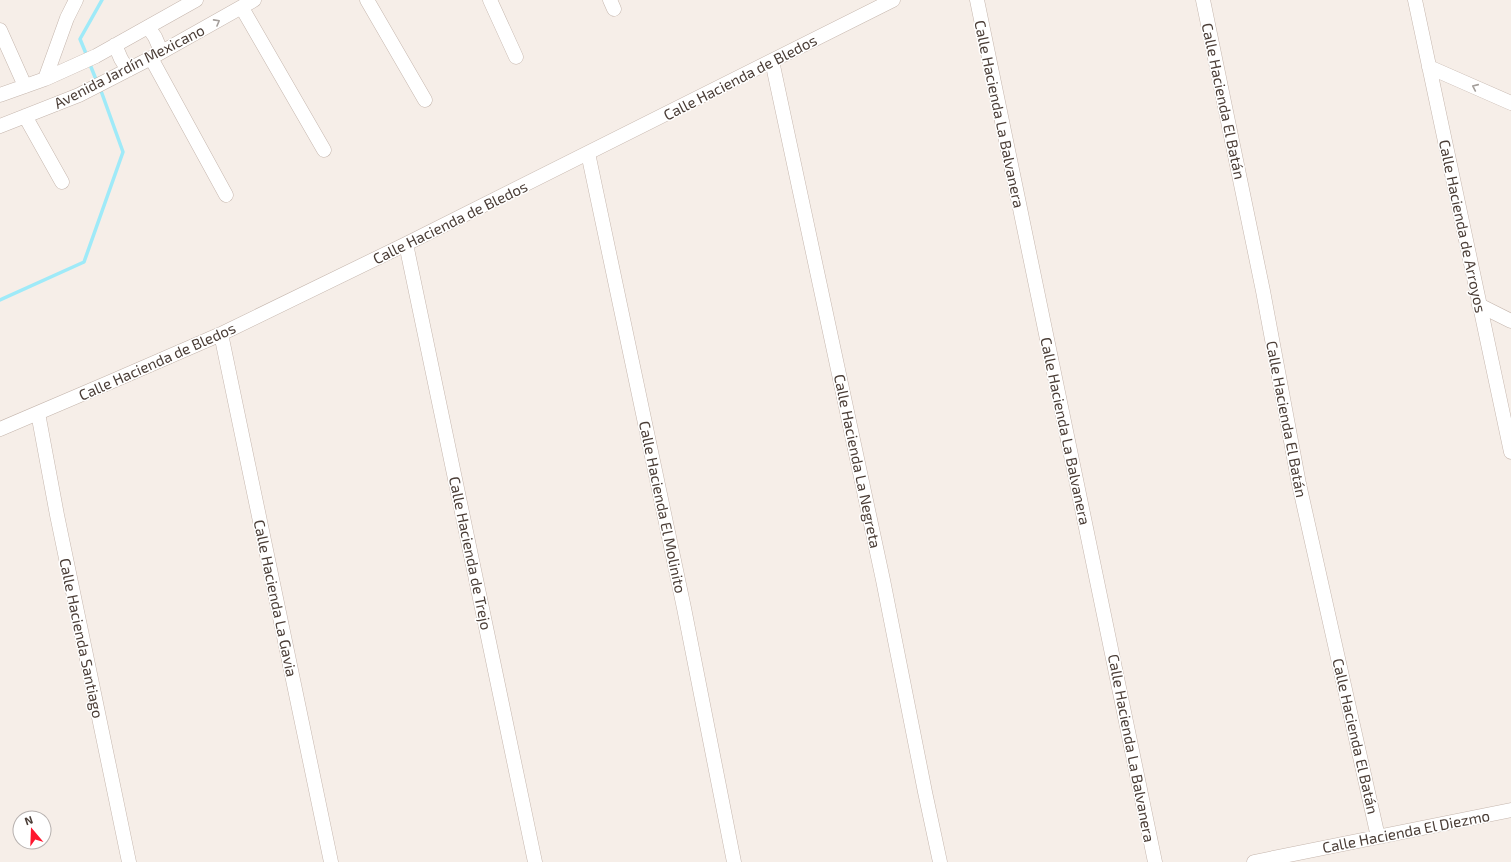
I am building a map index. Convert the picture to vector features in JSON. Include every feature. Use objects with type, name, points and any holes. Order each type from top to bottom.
[{"type":"street","points":[[45,79],[54,52],[76,0]]},
{"type":"street","name":"Avenida Jardín Mexicano","points":[[0,95],[45,79],[96,56],[196,0]]},
{"type":"street","name":"Avenida Jardín Mexicano","points":[[0,126],[79,95],[156,55],[254,0]]},
{"type":"street","points":[[367,0],[425,100]]},
{"type":"street","points":[[490,0],[516,57]]},
{"type":"street","name":"Calle Hacienda de Bledos","points":[[0,429],[220,334],[406,244],[893,0]]},
{"type":"street","name":"Calle Hacienda La Balvanera","points":[[977,0],[1155,862]]},
{"type":"street","name":"Calle Hacienda El Batán","points":[[1203,0],[1263,291],[1299,484],[1378,837]]},
{"type":"street","name":"Calle Hacienda de Arroyos","points":[[1415,0],[1511,452]]},
{"type":"street","points":[[242,8],[324,150]]},
{"type":"street","points":[[148,27],[155,37],[156,55],[226,194]]},
{"type":"street","points":[[0,30],[25,86]]},
{"type":"street","points":[[115,45],[128,70]]},
{"type":"street","name":"Calle Hacienda La Negreta","points":[[772,61],[884,580],[940,862]]},
{"type":"street","points":[[1429,67],[1511,103]]},
{"type":"street","points":[[25,116],[62,182]]},
{"type":"street","name":"Calle Hacienda El Molinito","points":[[588,153],[684,608],[734,862]]},
{"type":"street","name":"Calle Hacienda de Trejo","points":[[406,244],[535,862]]},
{"type":"street","points":[[1479,305],[1511,321]]},
{"type":"street","name":"Calle Hacienda La Gavia","points":[[220,334],[331,862]]},
{"type":"street","name":"Calle Hacienda Santiago","points":[[38,413],[57,515],[129,862]]},
{"type":"street","name":"Calle Hacienda El Diezmo","points":[[1254,862],[1511,810]]},
{"type":"waterway","points":[[87,56],[80,39],[102,0]]},
{"type":"waterway","points":[[89,62],[97,82]]},
{"type":"waterway","points":[[0,300],[84,262],[123,152],[100,88]]}]
